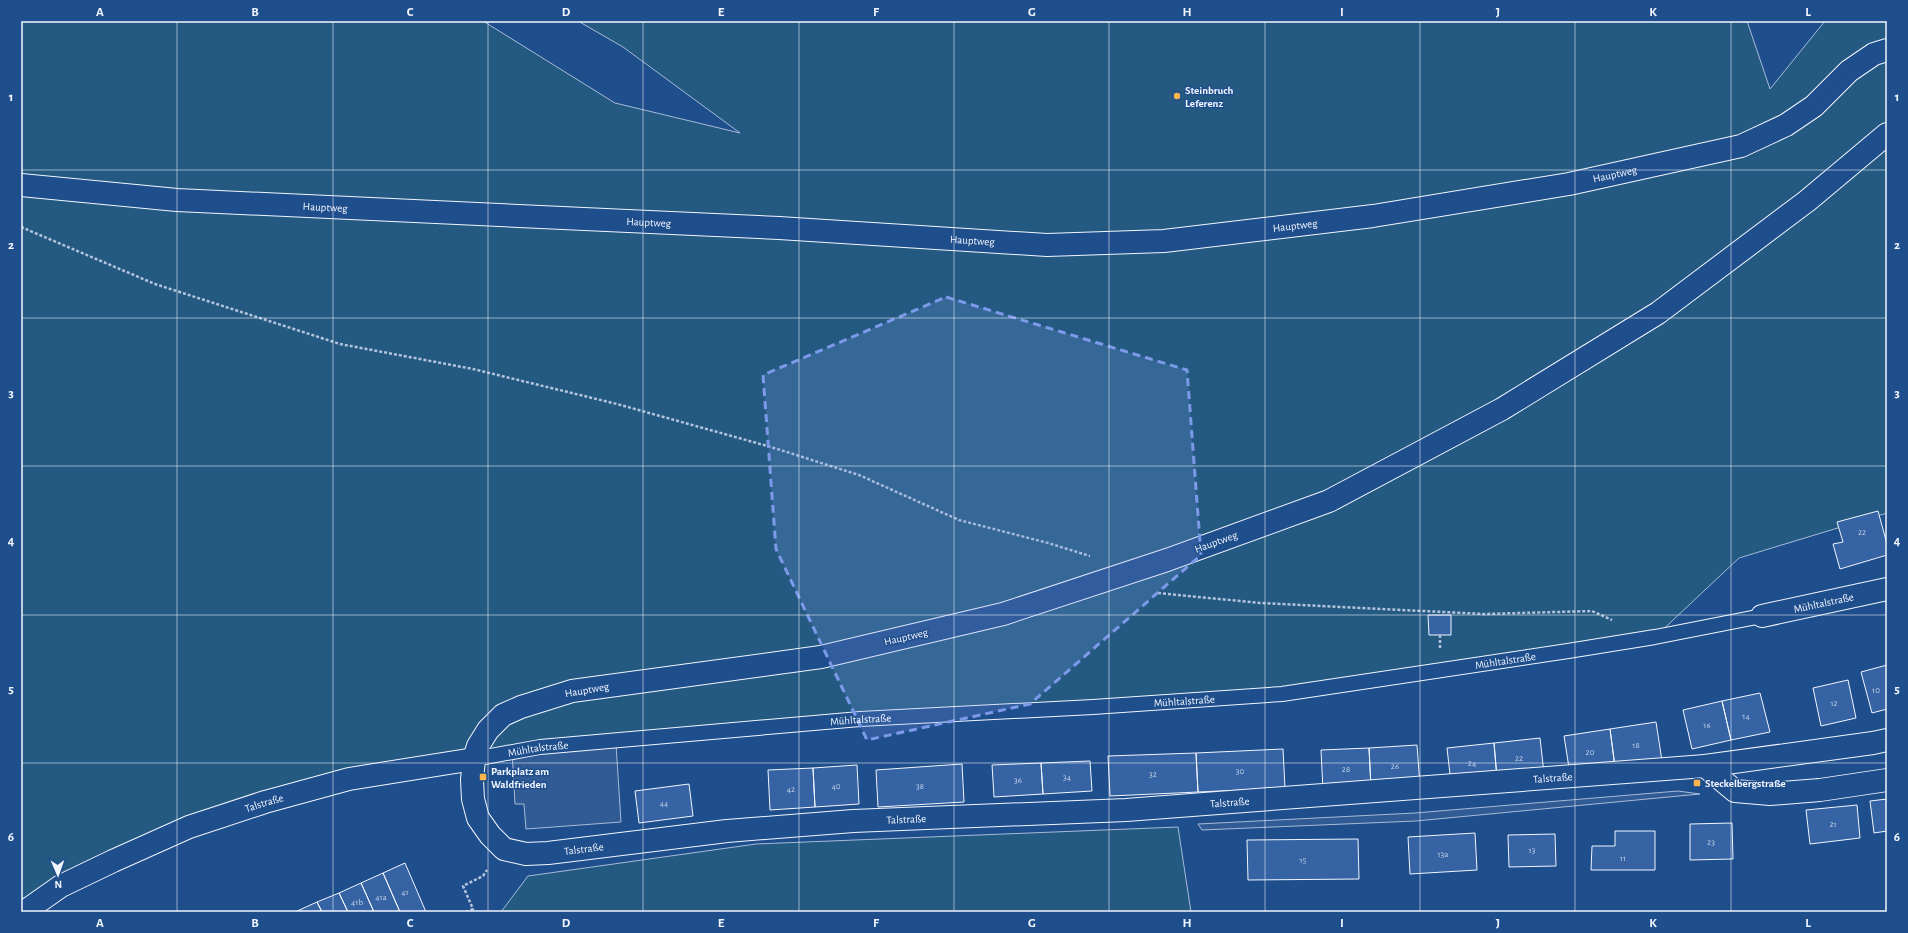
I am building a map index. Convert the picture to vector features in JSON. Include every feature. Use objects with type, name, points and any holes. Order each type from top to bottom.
[{"type":"street","name":"Hauptweg","points":[[21,185],[177,200],[786,229],[1047,245],[1164,241],[1373,216],[1569,184],[1741,146],[1786,125],[1814,106],[1849,71],[1874,54],[1887,50]]},
{"type":"street","name":"Hauptweg","points":[[474,759],[478,746],[488,730],[503,716],[521,707],[572,691],[822,657],[1003,614],[1137,570],[1330,501],[1502,409],[1658,313],[1807,201],[1887,134]]},
{"type":"street","name":"Mühltalstraße","points":[[1762,616],[1887,589]]},
{"type":"street","name":"Talstraße","points":[[24,912],[61,886],[112,861],[197,824],[265,802],[349,779],[474,759],[472,789],[478,818],[490,835],[504,849],[526,854],[556,852],[734,830],[853,821],[1126,810],[1704,766],[1887,740]]},
{"type":"street","points":[[1704,766],[1735,791],[1770,794],[1820,790],[1887,780]]},
{"type":"lane","name":"Mühltalstraße","points":[[474,759],[540,747],[860,719],[1093,707],[1282,694],[1568,652],[1762,616]]},
{"type":"path","points":[[21,227],[155,284],[340,344],[473,369],[617,404],[771,446],[858,475],[959,520],[1092,556]]},
{"type":"path","points":[[1137,570],[1155,593],[1260,603],[1484,614],[1592,611],[1613,620]]},
{"type":"path","points":[[463,886],[473,909],[466,912]]},
{"type":"highlighted area","points":[[946,297],[1187,370],[1201,555],[1030,704],[867,740],[776,549],[763,375]]},
{"type":"shaded area","points":[[21,21],[483,21],[615,103],[740,133],[623,47],[578,21],[1747,21],[1770,89],[1825,21],[1887,21],[1887,513],[1739,558],[1655,637],[1282,694],[540,747],[265,802],[21,912]]},
{"type":"shaded area","points":[[616,744],[621,822],[526,829],[524,804],[515,804],[512,751]]},
{"type":"shaded area","points":[[1678,791],[1700,794],[1416,821],[1202,830],[1198,824],[1415,813]]},
{"type":"shaded area","points":[[1178,827],[1191,912],[501,912],[528,876],[756,844]]},
{"type":"building","points":[[1878,511],[1887,544],[1887,555],[1840,569],[1833,544],[1843,542],[1837,522]]},
{"type":"building","points":[[1428,615],[1451,615],[1451,635],[1429,635]]},
{"type":"building","points":[[1887,665],[1887,709],[1872,713],[1861,672]]},
{"type":"building","points":[[1848,680],[1856,718],[1821,726],[1813,688]]},
{"type":"building","points":[[1760,693],[1770,732],[1731,740],[1722,701]]},
{"type":"building","points":[[1722,701],[1731,740],[1692,749],[1683,710]]},
{"type":"building","points":[[1656,722],[1662,761],[1615,767],[1610,729]]},
{"type":"building","points":[[1610,729],[1615,767],[1570,774],[1564,736]]},
{"type":"building","points":[[1540,738],[1544,773],[1497,778],[1494,743]]},
{"type":"building","points":[[1494,743],[1497,778],[1451,783],[1447,748]]},
{"type":"building","points":[[1417,745],[1420,785],[1371,787],[1369,748]]},
{"type":"building","points":[[1369,748],[1371,787],[1323,791],[1321,750]]},
{"type":"building","points":[[1283,749],[1285,788],[1198,792],[1196,753]]},
{"type":"building","points":[[1196,753],[1198,792],[1110,796],[1108,756]]},
{"type":"building","points":[[1090,761],[1092,791],[1043,794],[1041,763]]},
{"type":"building","points":[[1041,763],[1043,794],[994,797],[992,765]]},
{"type":"building","points":[[962,764],[964,802],[878,807],[876,770]]},
{"type":"building","points":[[857,765],[859,804],[815,807],[813,768]]},
{"type":"building","points":[[813,768],[815,807],[770,810],[768,770]]},
{"type":"building","points":[[689,784],[693,816],[639,823],[635,791]]},
{"type":"building","points":[[1887,799],[1887,831],[1874,833],[1870,801]]},
{"type":"building","points":[[1857,805],[1860,838],[1810,844],[1806,810]]},
{"type":"building","points":[[1732,823],[1733,859],[1690,860],[1690,824]]},
{"type":"building","points":[[1615,831],[1655,831],[1655,870],[1591,870],[1592,846],[1615,846]]},
{"type":"building","points":[[1475,833],[1477,870],[1410,874],[1408,837]]},
{"type":"building","points":[[1555,834],[1556,866],[1509,867],[1508,835]]},
{"type":"building","points":[[1358,839],[1359,879],[1248,880],[1247,840]]},
{"type":"building","points":[[405,863],[426,912],[400,912],[383,873]]},
{"type":"building","points":[[383,873],[400,912],[374,912],[361,883]]},
{"type":"building","points":[[361,883],[374,912],[348,912],[339,893]]},
{"type":"building","points":[[339,893],[348,912],[322,912],[317,902]]},
{"type":"building","points":[[317,902],[322,912],[295,912]]},
{"type":"place","name":"Steinbruch Leferenz","points":[[1177,96]]},
{"type":"place","name":"Parkplatz am Waldfrieden","points":[[483,777]]},
{"type":"place","name":"Steckelbergstraße","points":[[1697,783]]}]
